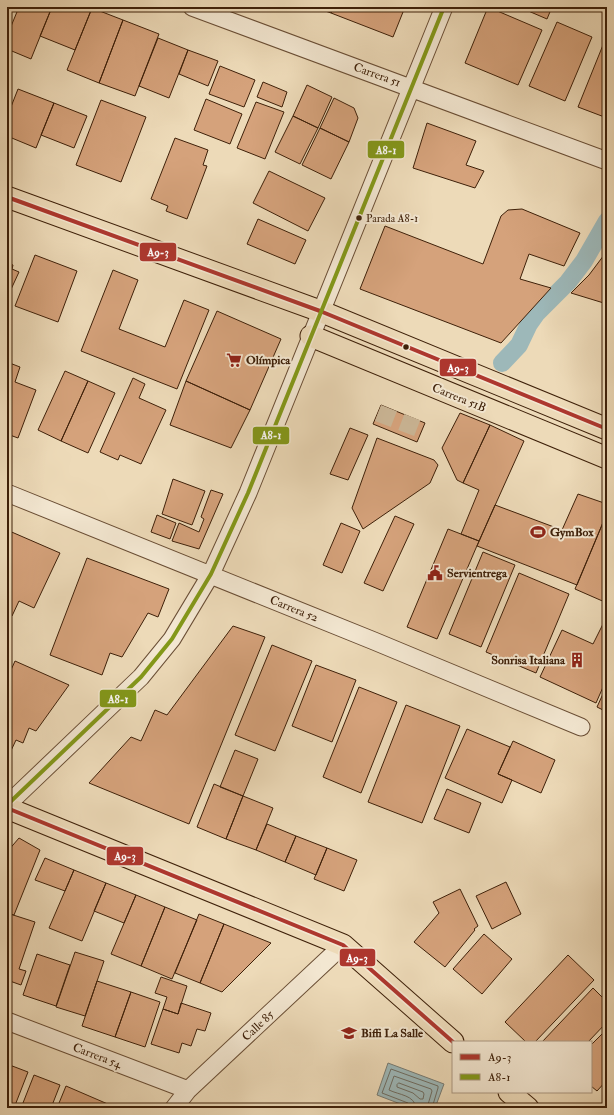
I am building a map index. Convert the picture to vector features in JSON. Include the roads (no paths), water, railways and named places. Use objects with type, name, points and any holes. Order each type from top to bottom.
[{"type":"main road","points":[[7,196],[320,312],[607,429]]},
{"type":"main road","name":"Carrera 51B","points":[[311,336],[607,458]]},
{"type":"main road","points":[[7,807],[343,945],[452,1041]]},
{"type":"main road","points":[[510,1093],[528,1108]]},
{"type":"street","name":"Carrera 51","points":[[192,7],[607,160]]},
{"type":"street","points":[[7,807],[141,677],[172,639],[211,574],[248,492],[410,87],[444,7]]},
{"type":"street","name":"Carrera 52","points":[[7,493],[211,574],[581,727]]},
{"type":"street","name":"Calle 85","points":[[174,1108],[188,1090],[343,945]]},
{"type":"street","name":"Carrera 54","points":[[7,1021],[188,1090]]},
{"type":"water","points":[[388,1063],[444,1084],[435,1108],[411,1108],[377,1095]]},
{"type":"waterway","points":[[502,363],[519,345],[529,324],[536,314],[568,282],[584,261],[607,221]]},
{"type":"tunnel","points":[[378,413],[422,430]]},
{"type":"place","name":"Parada A8-1","points":[[359,218]]},
{"type":"place","name":"Olímpica","points":[[234,360]]},
{"type":"place","name":"GymBox","points":[[538,532]]},
{"type":"place","name":"Servientrega","points":[[435,573]]},
{"type":"place","name":"Sonrisa Italiana","points":[[577,660]]},
{"type":"place","name":"Biffi La Salle","points":[[349,1033]]}]
